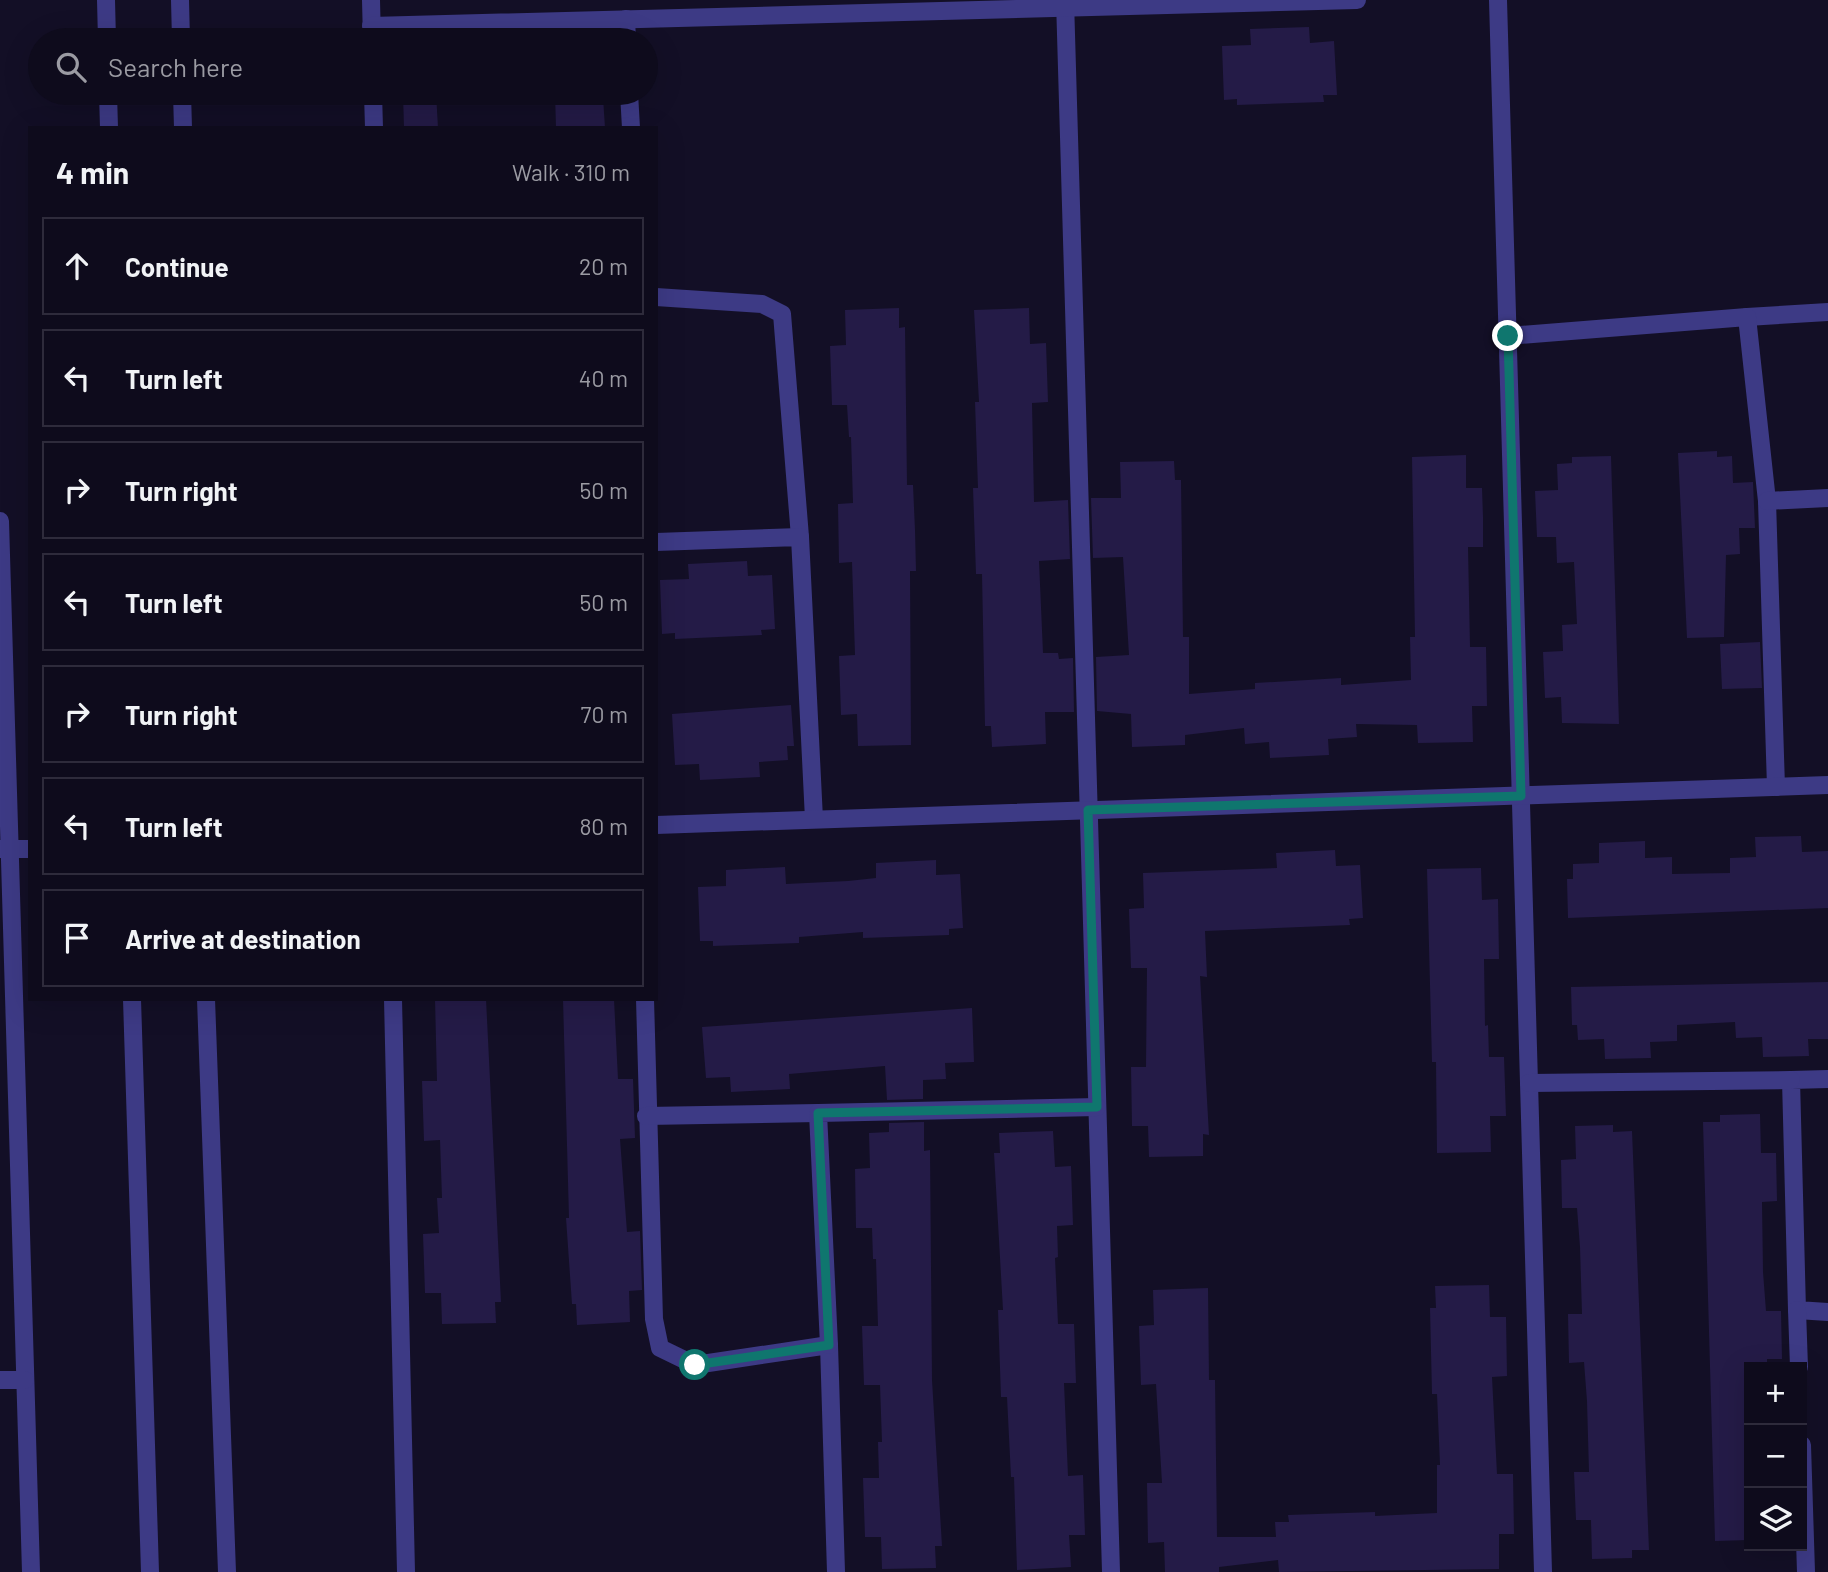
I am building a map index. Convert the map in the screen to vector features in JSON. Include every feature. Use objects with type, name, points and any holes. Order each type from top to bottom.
[{"type":"street","points":[[106,0],[107,28]]},
{"type":"street","points":[[180,0],[181,28]]},
{"type":"street","points":[[371,0],[372,28]]},
{"type":"street","points":[[463,28],[783,8],[1357,0]]},
{"type":"street","points":[[1498,0],[1543,1572]]},
{"type":"street","points":[[1065,4],[1111,1572]]},
{"type":"street","points":[[626,19],[626,28]]},
{"type":"street","points":[[108,105],[109,126]]},
{"type":"street","points":[[182,105],[183,126]]},
{"type":"street","points":[[373,105],[374,126]]},
{"type":"street","points":[[630,105],[631,126]]},
{"type":"street","points":[[658,297],[762,304],[782,314],[800,537],[814,819]]},
{"type":"street","points":[[1508,336],[1828,312]]},
{"type":"street","points":[[1746,317],[1768,501],[1776,787]]},
{"type":"street","points":[[1768,501],[1828,498]]},
{"type":"street","points":[[0,520],[5,849],[31,1572]]},
{"type":"street","points":[[658,542],[800,537]]},
{"type":"street","points":[[658,825],[1828,785]]},
{"type":"street","points":[[5,849],[28,849]]},
{"type":"street","points":[[132,1001],[150,1572]]},
{"type":"street","points":[[206,1001],[227,1572]]},
{"type":"street","points":[[393,1001],[406,1572]]},
{"type":"street","points":[[645,1001],[646,1116],[654,1319],[660,1348],[695,1365],[829,1345]]},
{"type":"street","points":[[1529,1083],[1828,1079]]},
{"type":"street","points":[[1791,1080],[1799,1362]]},
{"type":"street","points":[[646,1116],[1097,1107]]},
{"type":"street","points":[[818,1113],[836,1572]]},
{"type":"street","points":[[1797,1310],[1828,1312]]},
{"type":"street","points":[[0,1380],[25,1380]]},
{"type":"street","points":[[1803,1488],[1806,1572]]},
{"type":"building","points":[[1309,27],[1310,43],[1334,41],[1337,95],[1323,95],[1324,102],[1237,105],[1237,99],[1224,100],[1222,46],[1251,45],[1250,29]]},
{"type":"building","points":[[403,105],[437,105],[438,126],[404,126]]},
{"type":"building","points":[[555,105],[604,105],[605,126],[556,126]]},
{"type":"building","points":[[899,308],[899,328],[905,327],[907,485],[913,485],[915,530],[916,571],[910,571],[911,745],[858,746],[857,714],[841,715],[839,656],[855,655],[852,562],[839,563],[838,504],[853,503],[847,405],[832,405],[830,346],[846,345],[845,310]]},
{"type":"building","points":[[1029,308],[1030,344],[1046,343],[1048,402],[1032,403],[1034,502],[1068,500],[1070,559],[1039,561],[1043,653],[1058,653],[1059,659],[1073,658],[1074,712],[1045,712],[1046,744],[992,747],[991,726],[985,726],[982,574],[976,574],[973,488],[978,488],[975,402],[979,402],[974,310]]},
{"type":"building","points":[[1717,451],[1717,457],[1732,456],[1733,483],[1753,482],[1755,528],[1739,528],[1740,554],[1726,555],[1724,637],[1687,638],[1678,453]]},
{"type":"building","points":[[1466,455],[1466,488],[1482,488],[1483,517],[1483,547],[1468,547],[1470,647],[1486,647],[1487,706],[1472,706],[1473,742],[1418,743],[1417,725],[1356,724],[1357,737],[1328,739],[1329,755],[1270,758],[1269,742],[1245,744],[1244,728],[1185,735],[1185,745],[1132,747],[1131,714],[1097,711],[1096,657],[1129,655],[1123,557],[1093,558],[1091,498],[1121,498],[1120,462],[1174,461],[1175,480],[1181,480],[1183,637],[1189,637],[1189,694],[1255,689],[1255,683],[1341,678],[1341,685],[1411,680],[1410,637],[1415,637],[1412,457]]},
{"type":"building","points":[[1611,456],[1619,724],[1562,723],[1561,697],[1545,698],[1543,652],[1563,651],[1562,625],[1577,624],[1574,562],[1557,563],[1556,537],[1537,537],[1535,491],[1558,490],[1557,464],[1572,463],[1572,457]]},
{"type":"building","points":[[747,561],[748,576],[772,575],[775,629],[761,630],[762,635],[675,639],[675,633],[662,634],[660,580],[689,579],[688,564]]},
{"type":"building","points":[[1760,642],[1762,688],[1722,689],[1720,644]]},
{"type":"building","points":[[791,705],[794,746],[787,746],[788,760],[759,762],[760,777],[700,780],[699,764],[675,765],[672,714]]},
{"type":"building","points":[[1801,836],[1802,852],[1828,851],[1828,908],[1568,918],[1567,879],[1573,879],[1573,864],[1599,863],[1599,843],[1645,841],[1645,858],[1672,857],[1672,874],[1730,873],[1730,858],[1756,857],[1755,837]]},
{"type":"building","points":[[1335,850],[1336,866],[1360,865],[1363,918],[1349,919],[1350,925],[1205,931],[1207,977],[1200,976],[1209,1135],[1203,1134],[1203,1156],[1149,1157],[1148,1126],[1132,1126],[1131,1067],[1146,1067],[1147,968],[1131,968],[1129,909],[1144,908],[1143,873],[1277,868],[1276,853]]},
{"type":"building","points":[[936,860],[936,875],[960,874],[963,928],[949,929],[949,935],[863,938],[863,932],[799,937],[799,943],[713,946],[713,941],[700,941],[698,887],[726,886],[726,870],[785,867],[786,884],[876,878],[876,863]]},
{"type":"building","points":[[1481,868],[1482,900],[1498,899],[1499,959],[1484,959],[1485,1026],[1488,1025],[1489,1057],[1504,1057],[1506,1116],[1490,1116],[1491,1152],[1437,1153],[1436,1062],[1432,1062],[1427,869]]},
{"type":"building","points":[[1828,982],[1828,1039],[1808,1039],[1809,1056],[1763,1057],[1762,1037],[1736,1038],[1735,1022],[1677,1025],[1677,1041],[1650,1042],[1651,1058],[1605,1059],[1604,1039],[1578,1040],[1577,1025],[1572,1025],[1571,987]]},
{"type":"building","points":[[435,1001],[486,1001],[501,1302],[495,1302],[496,1323],[442,1324],[441,1293],[425,1293],[423,1234],[439,1233],[437,1198],[442,1198],[440,1140],[424,1141],[422,1081],[437,1081]]},
{"type":"building","points":[[563,1001],[614,1001],[618,1079],[633,1079],[635,1138],[620,1139],[627,1232],[640,1231],[642,1290],[629,1291],[630,1322],[577,1325],[576,1304],[572,1304],[566,1218],[569,1218]]},
{"type":"building","points":[[972,1008],[974,1062],[945,1063],[946,1079],[923,1080],[923,1099],[887,1100],[885,1066],[789,1074],[790,1089],[731,1092],[730,1077],[706,1078],[702,1027]]},
{"type":"building","points":[[1760,1114],[1761,1153],[1776,1153],[1777,1201],[1762,1202],[1763,1272],[1766,1311],[1781,1311],[1782,1359],[1744,1362],[1744,1540],[1715,1541],[1703,1122],[1720,1122],[1720,1115]]},
{"type":"building","points":[[924,1122],[924,1151],[930,1150],[932,1380],[942,1546],[935,1546],[936,1568],[882,1569],[881,1537],[865,1537],[863,1478],[879,1478],[878,1442],[882,1442],[880,1385],[864,1385],[862,1326],[878,1326],[876,1259],[873,1259],[872,1228],[856,1228],[855,1169],[870,1168],[869,1133],[889,1132],[889,1123]]},
{"type":"building","points":[[1613,1125],[1613,1132],[1632,1131],[1649,1550],[1632,1550],[1632,1558],[1592,1559],[1591,1520],[1576,1520],[1574,1472],[1589,1472],[1587,1401],[1584,1362],[1569,1363],[1568,1314],[1582,1314],[1580,1247],[1577,1208],[1562,1208],[1561,1160],[1576,1159],[1575,1126]]},
{"type":"building","points":[[1053,1131],[1055,1167],[1071,1166],[1073,1225],[1057,1226],[1058,1257],[1055,1258],[1058,1324],[1074,1324],[1076,1383],[1064,1383],[1068,1476],[1083,1475],[1085,1535],[1069,1535],[1071,1567],[1017,1570],[1014,1477],[1011,1477],[1007,1397],[1001,1397],[998,1310],[1003,1310],[994,1153],[1000,1153],[999,1133]]},
{"type":"building","points":[[1489,1285],[1490,1317],[1506,1317],[1507,1376],[1492,1377],[1497,1474],[1513,1474],[1514,1534],[1499,1534],[1499,1569],[1279,1572],[1278,1560],[1219,1567],[1219,1572],[1165,1572],[1164,1542],[1148,1543],[1147,1483],[1162,1483],[1156,1384],[1141,1385],[1139,1326],[1154,1325],[1153,1290],[1208,1288],[1209,1380],[1215,1380],[1217,1537],[1276,1537],[1275,1522],[1289,1522],[1288,1515],[1375,1512],[1375,1516],[1437,1513],[1437,1465],[1440,1465],[1437,1394],[1432,1394],[1430,1308],[1436,1308],[1435,1286]]},
{"type":"route","points":[[695,1365],[829,1345],[818,1113],[1097,1107],[1088,810],[1521,796],[1508,336]]}]
